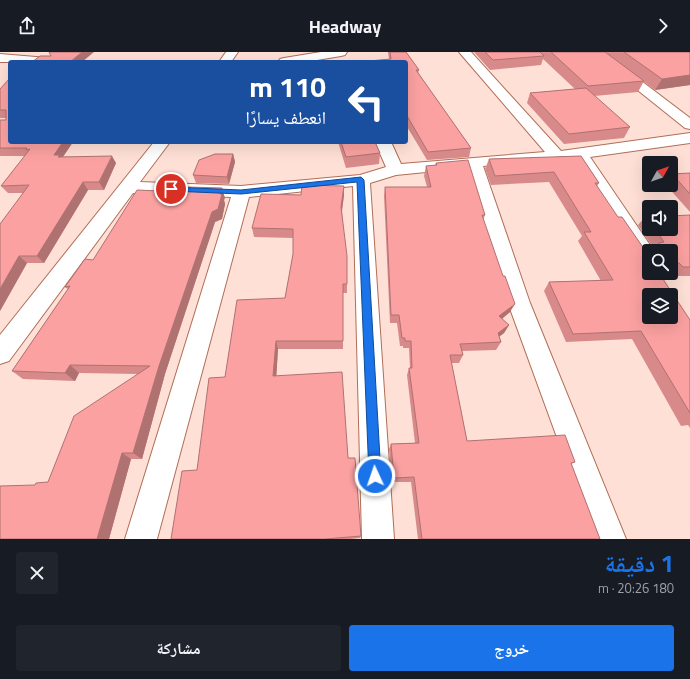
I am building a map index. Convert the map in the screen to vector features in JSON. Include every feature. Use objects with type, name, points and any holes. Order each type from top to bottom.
[{"type":"street","points":[[226,60],[232,52]]},
{"type":"street","points":[[294,60],[327,53],[341,52]]},
{"type":"street","points":[[465,52],[558,156]]},
{"type":"street","points":[[596,52],[690,125]]},
{"type":"street","points":[[0,58],[24,60]]},
{"type":"street","points":[[129,187],[241,192],[361,180],[395,170],[473,162],[579,154],[690,138]]},
{"type":"street","points":[[0,353],[161,144]]},
{"type":"street","points":[[384,144],[395,170]]},
{"type":"street","points":[[579,154],[642,248]]},
{"type":"street","points":[[473,162],[519,303],[610,539]]},
{"type":"street","points":[[361,180],[378,539]]},
{"type":"street","points":[[141,539],[241,192]]},
{"type":"building","points":[[49,52],[82,52],[72,60],[35,60],[40,56],[51,56]]},
{"type":"building","points":[[390,52],[406,52],[419,70],[416,70],[471,148],[428,152],[408,117],[408,60],[380,60],[391,59]]},
{"type":"building","points":[[485,52],[540,52],[544,56],[493,60]]},
{"type":"building","points":[[551,52],[605,52],[644,81],[588,86]]},
{"type":"building","points":[[624,52],[689,52],[690,75],[662,79]]},
{"type":"building","points":[[8,80],[8,144],[62,144],[54,155],[60,155],[58,157],[112,156],[99,182],[83,182],[37,256],[19,256],[0,289],[0,224],[29,185],[1,186],[30,149],[0,148],[0,120],[6,120],[6,110],[0,110],[0,89]]},
{"type":"building","points":[[586,88],[630,127],[569,134],[530,93]]},
{"type":"building","points":[[342,144],[376,144],[380,153],[346,157]]},
{"type":"building","points":[[215,154],[233,154],[227,177],[193,175],[199,160]]},
{"type":"building","points":[[581,156],[599,183],[595,183],[618,217],[622,217],[642,246],[642,280],[664,280],[669,288],[642,288],[642,324],[678,324],[678,302],[690,320],[690,413],[641,331],[573,334],[549,282],[613,280],[584,232],[591,232],[554,172],[495,176],[489,159]]},
{"type":"building","points":[[468,160],[485,215],[482,215],[503,276],[505,276],[515,304],[499,316],[509,325],[498,333],[501,342],[460,344],[463,355],[450,355],[467,441],[565,435],[575,462],[571,463],[600,539],[422,539],[414,477],[394,478],[391,444],[419,443],[409,368],[412,368],[411,341],[405,341],[405,338],[402,338],[399,315],[391,315],[385,187],[431,187],[426,166],[437,165],[436,163]]},
{"type":"building","points":[[690,173],[690,194],[678,181],[678,174]]},
{"type":"building","points":[[302,185],[344,186],[341,207],[347,256],[347,284],[343,284],[343,341],[276,341],[273,376],[342,372],[348,458],[355,458],[361,536],[325,539],[171,539],[182,471],[197,470],[209,378],[225,377],[237,300],[285,298],[293,254],[293,229],[252,228],[261,194],[301,195]]},
{"type":"building","points":[[187,187],[222,188],[220,194],[222,194],[218,209],[212,212],[159,366],[133,453],[122,453],[97,539],[0,539],[0,486],[35,485],[36,483],[48,482],[74,416],[150,366],[70,365],[65,373],[12,371],[70,286],[65,287],[85,259],[93,260],[137,190],[184,192]]},
{"type":"building","points":[[690,215],[690,267],[683,267],[678,263],[678,244],[659,244],[664,242],[660,236],[678,236],[678,216]]},
{"type":"route","points":[[171,189],[241,192],[361,180],[375,476]]}]
